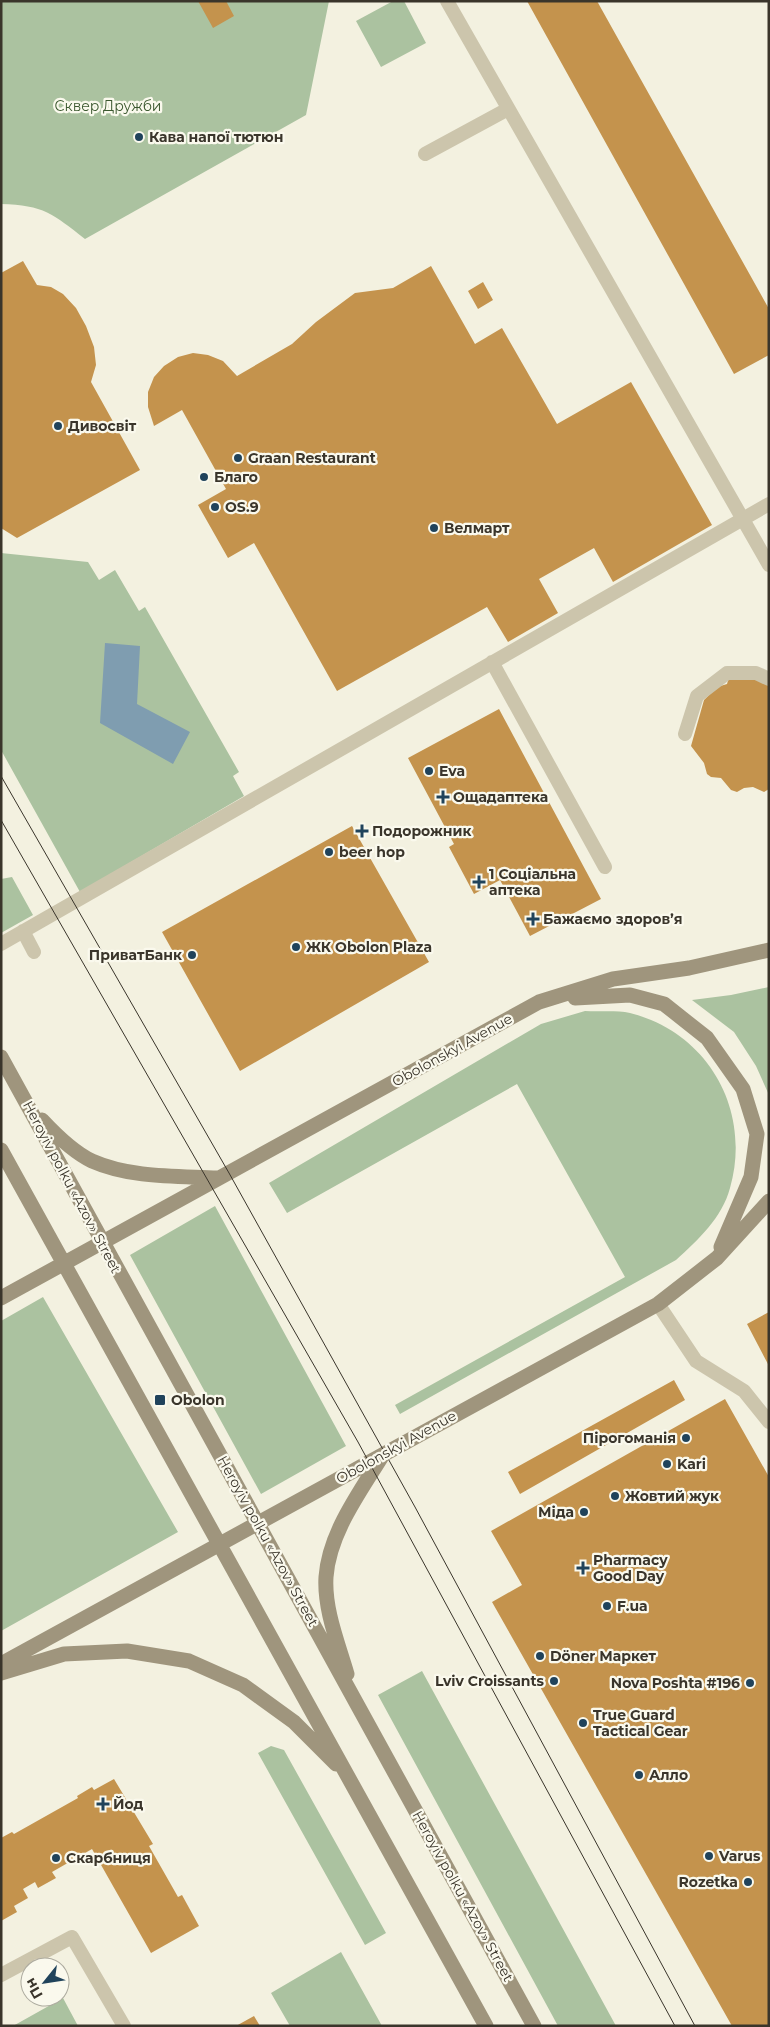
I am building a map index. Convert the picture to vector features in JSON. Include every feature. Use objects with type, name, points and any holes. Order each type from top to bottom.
[{"type":"main road","name":"Obolonskyi Avenue","points":[[1,1298],[539,1002],[613,979],[689,968],[769,950]]},
{"type":"main road","points":[[539,1002],[592,996],[630,995],[664,1004],[707,1038],[743,1089],[757,1134],[751,1177],[717,1258]]},
{"type":"main road","name":"Heroyiv polku «Azov» Street","points":[[1,1057],[534,2026]]},
{"type":"main road","points":[[28,1106],[60,1139],[92,1160],[126,1170],[166,1176],[219,1178]]},
{"type":"main road","points":[[1,1150],[351,1779],[486,2026]]},
{"type":"main road","name":"Obolonskyi Avenue","points":[[1,1664],[658,1304],[717,1258],[769,1201]]},
{"type":"main road","points":[[357,1706],[331,1620],[326,1579],[328,1561],[341,1526],[383,1455]]},
{"type":"main road","points":[[1,1673],[64,1654],[127,1651],[190,1661],[243,1685],[294,1722],[351,1779]]},
{"type":"lane","points":[[447,1],[769,565]]},
{"type":"lane","points":[[425,154],[508,109]]},
{"type":"lane","points":[[1,944],[769,504]]},
{"type":"lane","points":[[492,662],[604,866]]},
{"type":"lane","points":[[685,734],[697,696],[727,673],[756,673],[769,679]]},
{"type":"lane","points":[[23,931],[34,952]]},
{"type":"lane","points":[[658,1304],[696,1361],[744,1390],[769,1422]]},
{"type":"lane","points":[[1,1975],[72,1937],[124,2026]]},
{"type":"green space","name":"Сквер Дружби","points":[[1,1],[329,1],[306,115],[85,239],[47,212],[28,206],[1,204]]},
{"type":"green space","points":[[393,1],[404,1],[426,43],[381,67],[356,21]]},
{"type":"green space","points":[[1,553],[88,562],[99,580],[115,570],[139,611],[145,607],[239,772],[233,776],[244,796],[80,892],[1,750]]},
{"type":"green space","points":[[12,877],[33,915],[1,933],[1,879]]},
{"type":"green space","points":[[769,987],[769,1095],[756,1066],[734,1032],[692,1000],[731,995]]},
{"type":"green space","points":[[585,1011],[625,1012],[658,1023],[682,1038],[702,1057],[718,1079],[729,1104],[735,1131],[735,1159],[726,1199],[708,1228],[676,1260],[400,1414],[395,1405],[625,1277],[517,1084],[287,1213],[269,1183],[541,1024]]},
{"type":"green space","points":[[215,1206],[346,1446],[261,1494],[130,1255]]},
{"type":"green space","points":[[43,1297],[178,1532],[1,1631],[1,1321]]},
{"type":"green space","points":[[422,1671],[616,2026],[558,2026],[378,1695]]},
{"type":"green space","points":[[271,1746],[284,1750],[386,1933],[365,1945],[258,1753]]},
{"type":"green space","points":[[341,1952],[382,2026],[290,2026],[271,1993]]},
{"type":"green space","points":[[47,2007],[68,2007],[78,2026],[13,2026]]},
{"type":"water","points":[[105,643],[140,646],[137,704],[190,732],[173,764],[100,723]]},
{"type":"building","points":[[198,1],[226,1],[234,16],[213,28]]},
{"type":"building","points":[[527,1],[597,1],[769,309],[769,355],[734,374]]},
{"type":"building","name":"Дивосвіт","points":[[23,261],[37,285],[51,287],[63,294],[76,308],[86,326],[94,347],[96,365],[91,382],[140,470],[17,538],[1,528],[1,273]]},
{"type":"building","points":[[431,266],[475,344],[502,328],[557,424],[631,382],[712,525],[613,582],[594,548],[539,579],[558,613],[508,642],[487,607],[337,691],[254,543],[228,558],[198,505],[226,489],[182,410],[154,426],[148,407],[148,392],[154,377],[164,366],[178,357],[193,353],[208,355],[223,361],[237,376],[292,344],[316,322],[355,293],[393,288]]},
{"type":"building","points":[[483,282],[493,300],[478,309],[468,291]]},
{"type":"building","points":[[729,677],[769,678],[769,789],[764,792],[753,787],[744,788],[737,792],[731,790],[721,778],[711,777],[707,774],[704,763],[691,746],[704,700],[717,687],[727,684]]},
{"type":"building","points":[[499,709],[601,899],[530,936],[500,880],[474,894],[449,847],[454,844],[408,758]]},
{"type":"building","name":"ЖК Obolon Plaza","points":[[352,826],[429,962],[240,1071],[162,932]]},
{"type":"building","points":[[769,1312],[769,1366],[747,1324]]},
{"type":"building","points":[[674,1380],[685,1400],[520,1494],[508,1472]]},
{"type":"building","points":[[725,1399],[769,1477],[769,2026],[732,2026],[492,1602],[522,1585],[491,1531]]},
{"type":"building","points":[[114,1779],[153,1844],[149,1846],[178,1897],[182,1895],[199,1926],[151,1953],[92,1849],[52,1872],[56,1878],[38,1888],[35,1882],[23,1889],[28,1898],[14,1906],[17,1912],[1,1921],[1,1838],[12,1832],[14,1834],[78,1798],[77,1796],[92,1787],[94,1790]]},
{"type":"building","points":[[254,2016],[260,2026],[236,2026]]},
{"type":"tram line","points":[[1,776],[229,1173],[415,1507],[695,2026]]},
{"type":"tram line","points":[[1,820],[358,1442],[675,2026]]},
{"type":"place","name":"Кава напої тютюн","points":[[139,137]]},
{"type":"place","name":"Дивосвіт","points":[[58,426]]},
{"type":"place","name":"Graan Restaurant","points":[[238,458]]},
{"type":"place","name":"Благо","points":[[204,477]]},
{"type":"place","name":"OS.9","points":[[215,507]]},
{"type":"place","name":"Велмарт","points":[[434,528]]},
{"type":"place","name":"Eva","points":[[429,771]]},
{"type":"place","name":"Ощадаптека","points":[[443,797]]},
{"type":"place","name":"Подорожник","points":[[362,831]]},
{"type":"place","name":"beer hop","points":[[329,852]]},
{"type":"place","name":"1 Соціальна аптека","points":[[479,882]]},
{"type":"place","name":"Бажаємо здоровʼя","points":[[533,919]]},
{"type":"place","name":"ЖК Obolon Plaza","points":[[296,947]]},
{"type":"place","name":"ПриватБанк","points":[[192,955]]},
{"type":"place","name":"Obolon","points":[[160,1400]]},
{"type":"place","name":"Пірогоманія","points":[[686,1438]]},
{"type":"place","name":"Kari","points":[[667,1464]]},
{"type":"place","name":"Жовтий жук","points":[[615,1496]]},
{"type":"place","name":"Міда","points":[[584,1512]]},
{"type":"place","name":"Pharmacy Good Day","points":[[583,1568]]},
{"type":"place","name":"F.ua","points":[[607,1606]]},
{"type":"place","name":"Döner Маркет","points":[[540,1656]]},
{"type":"place","name":"Lviv Croissants","points":[[554,1681]]},
{"type":"place","name":"Nova Poshta #196","points":[[750,1683]]},
{"type":"place","name":"True Guard Tactical Gear","points":[[583,1723]]},
{"type":"place","name":"Алло","points":[[639,1775]]},
{"type":"place","name":"Йод","points":[[103,1804]]},
{"type":"place","name":"Varus","points":[[709,1856]]},
{"type":"place","name":"Скарбниця","points":[[56,1858]]},
{"type":"place","name":"Rozetka","points":[[748,1882]]}]
